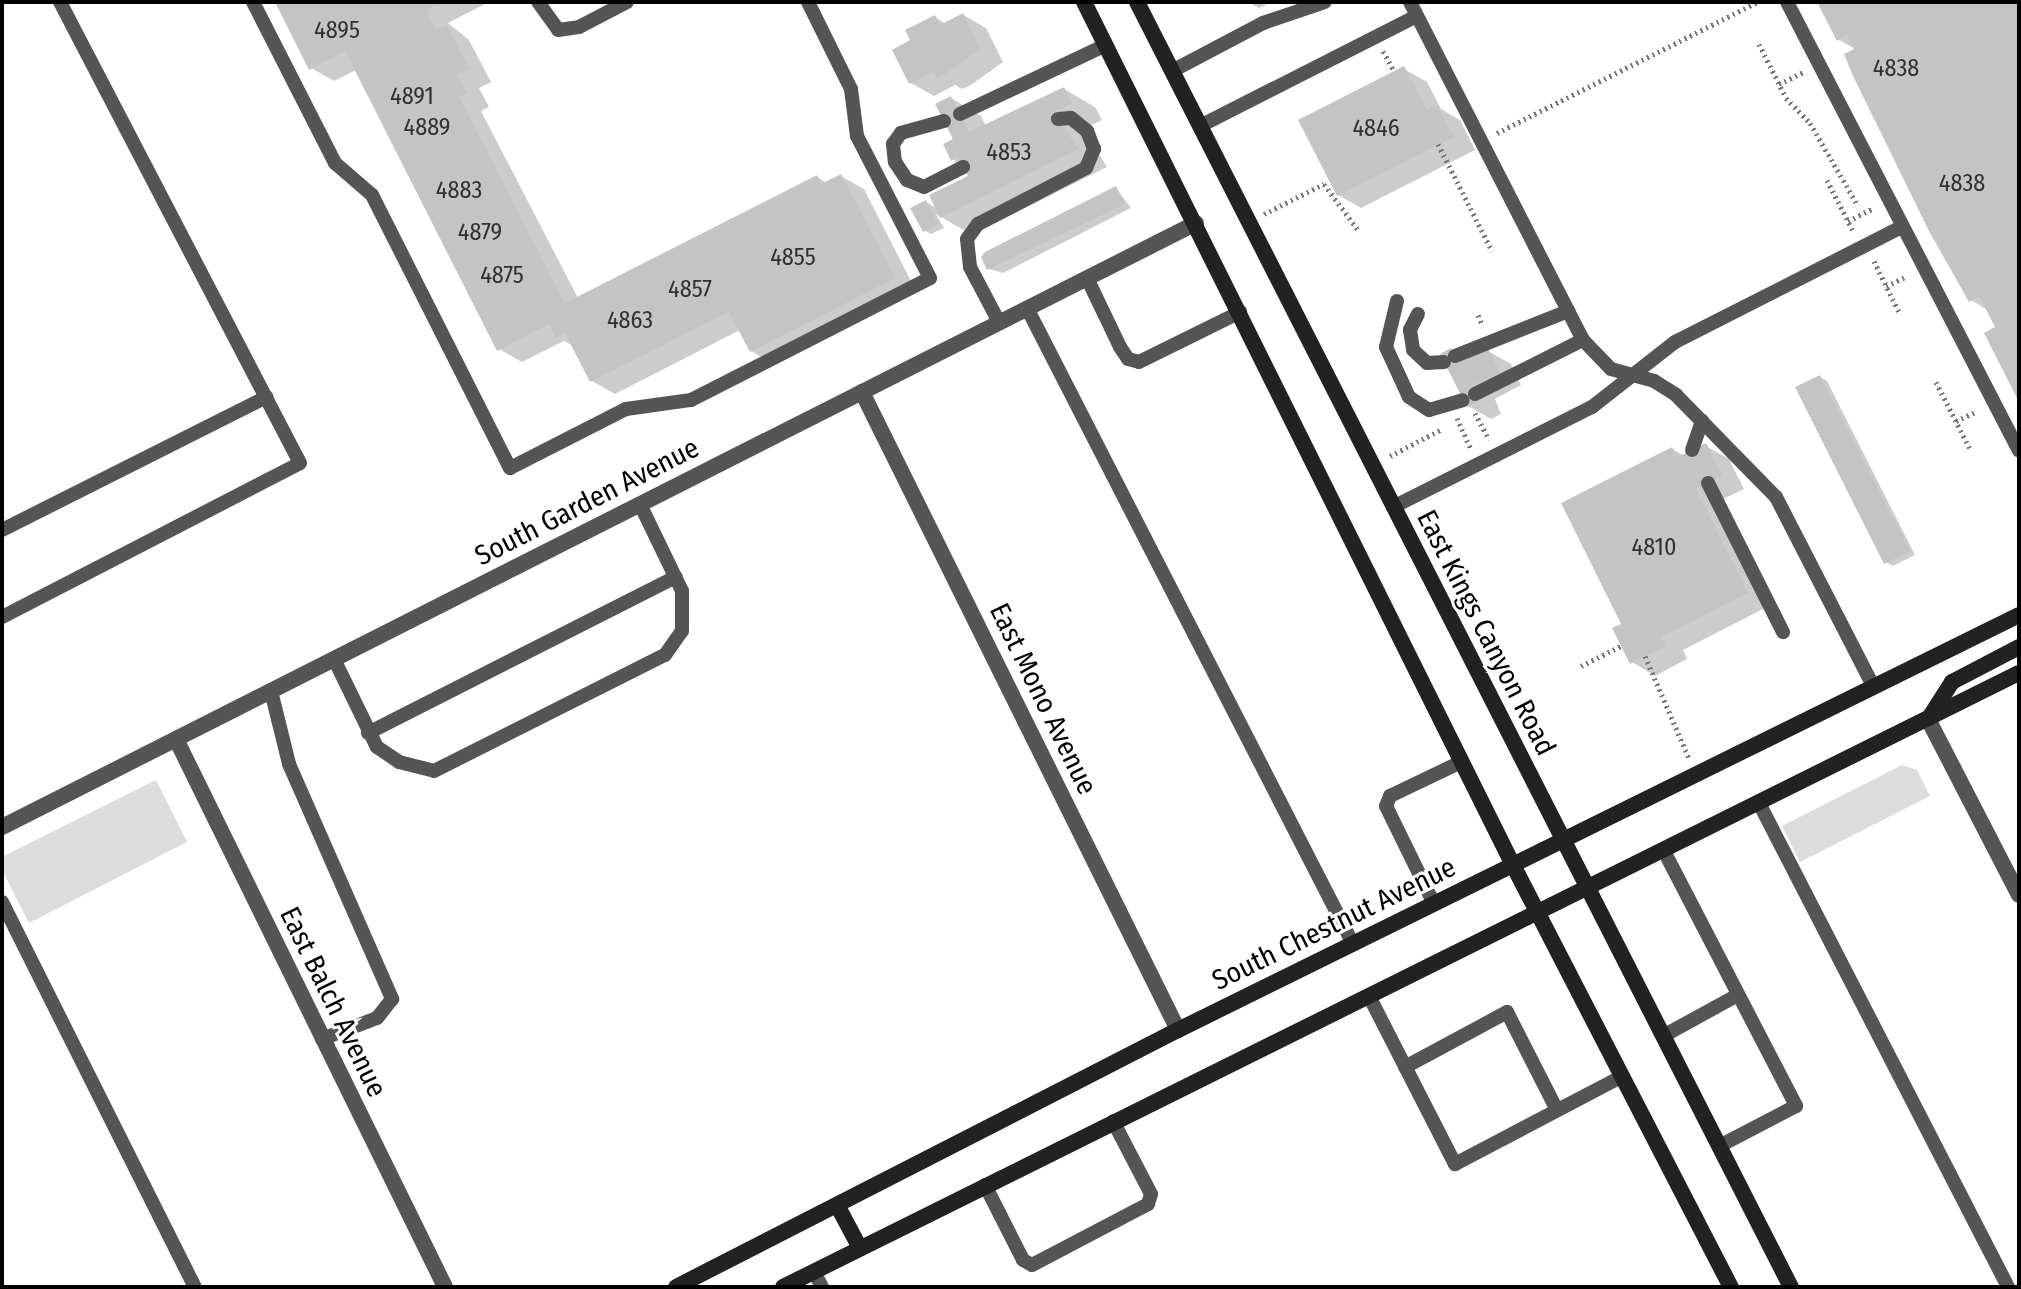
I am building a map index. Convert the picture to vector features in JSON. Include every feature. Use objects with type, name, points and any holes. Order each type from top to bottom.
[{"type":"main road","points":[[1084,2],[1538,915],[1731,1287]]},
{"type":"main road","name":"East Kings Canyon Road","points":[[1137,2],[1791,1287]]},
{"type":"main road","name":"South Chestnut Avenue","points":[[676,1287],[1178,1030],[1872,684],[2019,615]]},
{"type":"main road","points":[[1928,719],[1952,682],[2019,647]]},
{"type":"main road","points":[[783,1287],[818,1279],[860,1248],[1113,1121],[1665,853],[2019,673]]},
{"type":"main road","points":[[837,1205],[860,1248]]},
{"type":"street","name":"South Garden Avenue","points":[[2,827],[1196,223]]},
{"type":"street","name":"East Mono Avenue","points":[[862,392],[1178,1030]]},
{"type":"street","points":[[1928,719],[2019,895]]},
{"type":"street","name":"East Balch Avenue","points":[[176,739],[445,1287]]},
{"type":"lane","points":[[2,617],[300,463],[60,2]]},
{"type":"lane","points":[[253,2],[335,163],[372,195],[510,468],[626,409],[691,400],[930,278],[857,136],[851,89],[808,2]]},
{"type":"lane","points":[[538,2],[558,30],[579,27],[627,2]]},
{"type":"lane","points":[[1172,71],[1263,23],[1325,2]]},
{"type":"lane","points":[[1410,2],[1583,340],[1611,369],[1664,387],[1702,421],[1785,510],[1872,684]]},
{"type":"lane","points":[[1787,2],[2019,451]]},
{"type":"lane","points":[[1200,126],[1417,16]]},
{"type":"lane","points":[[960,114],[1106,45]]},
{"type":"lane","points":[[999,322],[970,267],[967,239],[978,224],[1086,168],[1094,149],[1087,131],[1071,118],[1058,119]]},
{"type":"lane","points":[[944,121],[897,137],[895,162],[907,180],[924,187],[963,167]]},
{"type":"lane","points":[[1393,507],[1592,407],[1675,342],[1902,227]]},
{"type":"lane","points":[[1087,278],[1120,347],[1128,359],[1139,362],[1240,312]]},
{"type":"lane","points":[[1397,301],[1386,347],[1409,397],[1429,410],[1467,401],[1583,340]]},
{"type":"lane","points":[[1027,308],[1353,944]]},
{"type":"lane","points":[[1418,314],[1410,330],[1413,350],[1427,363],[1450,359],[1568,311]]},
{"type":"lane","points":[[2,530],[266,397]]},
{"type":"lane","points":[[1692,450],[1702,421]]},
{"type":"lane","points":[[1708,483],[1783,632]]},
{"type":"lane","points":[[334,659],[368,733],[399,762],[434,771],[665,655],[682,631],[682,591],[640,504]]},
{"type":"lane","points":[[368,733],[676,577]]},
{"type":"lane","points":[[271,691],[289,764],[392,999],[377,1018],[322,1039]]},
{"type":"lane","points":[[1434,904],[1386,806],[1390,796],[1461,762]]},
{"type":"lane","points":[[1760,805],[2008,1287]]},
{"type":"lane","points":[[1665,853],[1796,1106],[1719,1146]]},
{"type":"lane","points":[[2,902],[195,1287]]},
{"type":"lane","points":[[1663,1036],[1738,995]]},
{"type":"lane","points":[[1369,996],[1455,1164],[1621,1077]]},
{"type":"lane","points":[[1405,1067],[1507,1012],[1557,1110]]},
{"type":"lane","points":[[985,1185],[1023,1260],[1032,1265],[1148,1204],[1151,1194],[1113,1121]]},
{"type":"path","points":[[1474,128],[1496,134],[1757,2]]},
{"type":"path","points":[[1759,44],[1779,84],[1810,123],[1857,204]]},
{"type":"path","points":[[1779,84],[1802,73]]},
{"type":"path","points":[[1438,144],[1492,251]]},
{"type":"path","points":[[1249,222],[1324,184],[1358,230]]},
{"type":"path","points":[[1848,221],[1872,209]]},
{"type":"path","points":[[1886,286],[1906,276]]},
{"type":"path","points":[[1936,382],[1971,451]]},
{"type":"path","points":[[1372,465],[1457,421],[1467,401]]},
{"type":"path","points":[[1467,401],[1496,455]]},
{"type":"path","points":[[1956,421],[1975,412]]},
{"type":"path","points":[[1457,421],[1479,464]]},
{"type":"path","points":[[1581,666],[1621,646]]},
{"type":"path","points":[[1645,656],[1664,709],[1696,772]]},
{"type":"shaded area","points":[[1902,765],[1917,770],[1930,796],[1800,862],[1782,826]]},
{"type":"shaded area","points":[[156,780],[187,842],[29,923],[2,870],[2,857]]},
{"type":"building","points":[[275,2],[442,2],[426,10],[436,30],[447,25],[469,69],[457,75],[467,94],[459,97],[565,303],[817,175],[821,184],[841,174],[895,278],[750,352],[729,312],[590,382],[565,333],[555,338],[549,324],[497,351],[345,51],[309,70]]},
{"type":"building","points":[[1817,2],[2019,2],[2019,402],[1984,333],[1995,327],[1979,296],[1969,302],[1929,231],[1853,76],[1844,54],[1854,49],[1847,35],[1837,41]]},
{"type":"building","points":[[963,13],[981,49],[937,78],[934,72],[909,84],[892,50],[910,40],[905,30],[935,15],[940,25]]},
{"type":"building","points":[[1404,66],[1427,110],[1437,105],[1454,137],[1337,196],[1298,120]]},
{"type":"building","points":[[1064,87],[1072,103],[1054,111],[1078,149],[940,218],[929,195],[968,176],[958,157],[951,161],[943,144],[953,139],[935,104],[951,96],[969,132]]},
{"type":"building","points":[[1116,186],[1125,204],[987,270],[981,257],[985,252]]},
{"type":"building","points":[[926,200],[938,224],[923,232],[910,208]]},
{"type":"building","points":[[1451,348],[1460,362],[1488,348],[1500,372],[1473,385],[1479,401],[1467,407],[1440,354]]},
{"type":"building","points":[[1820,375],[1910,551],[1884,564],[1795,387]]},
{"type":"building","points":[[1706,443],[1722,475],[1695,489],[1748,593],[1661,637],[1666,646],[1630,664],[1612,628],[1621,624],[1561,503],[1672,447],[1678,457]]}]
